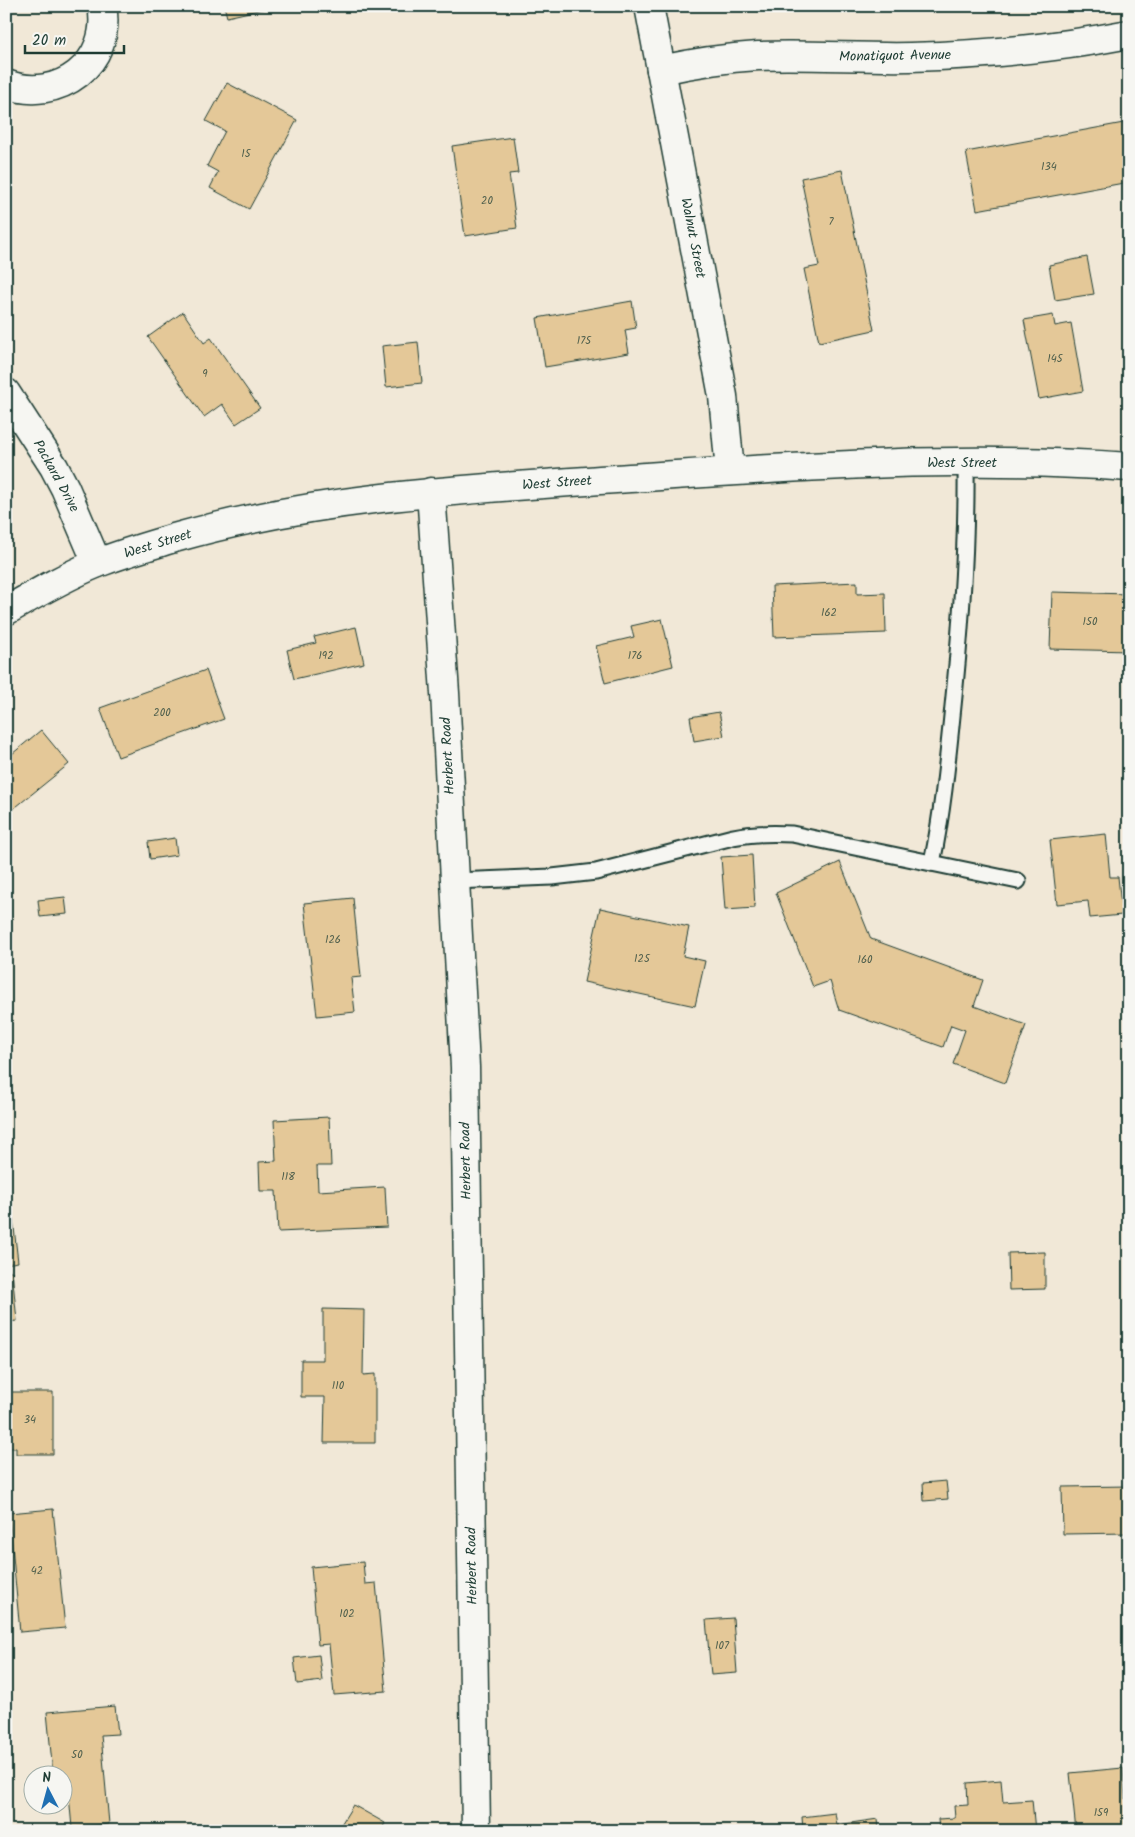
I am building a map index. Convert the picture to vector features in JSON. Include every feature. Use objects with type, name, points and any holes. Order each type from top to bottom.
[{"type":"street","points":[[6,84],[29,90],[44,89],[57,86],[82,70],[96,52],[101,40],[103,28],[102,6]]},
{"type":"street","name":"Walnut Street","points":[[648,6],[723,396],[730,472]]},
{"type":"street","name":"Monatiquot Avenue","points":[[661,70],[711,60],[752,57],[909,57],[981,54],[1071,44],[1129,34]]},
{"type":"street","name":"Packard Drive","points":[[6,392],[58,474],[75,508],[97,563]]},
{"type":"street","name":"West Street","points":[[6,611],[97,563],[138,549],[209,528],[324,505],[431,492],[876,464],[966,462],[1129,467]]},
{"type":"street","name":"Herbert Road","points":[[431,492],[456,881],[465,1067],[476,1831]]},
{"type":"lane","points":[[932,863],[942,816],[961,634],[966,541],[966,462]]},
{"type":"lane","points":[[456,881],[552,877],[588,873],[753,834],[792,834],[1018,881]]},
{"type":"building","points":[[224,6],[266,6],[267,8],[227,17]]},
{"type":"building","points":[[494,6],[517,6],[494,10]]},
{"type":"building","points":[[227,83],[297,120],[249,209],[210,188],[218,172],[207,166],[225,131],[206,121]]},
{"type":"building","points":[[1129,122],[1129,182],[977,210],[966,152]]},
{"type":"building","points":[[513,137],[518,173],[509,174],[517,228],[465,236],[452,146]]},
{"type":"building","points":[[842,170],[874,330],[819,342],[804,269],[819,266],[801,178]]},
{"type":"building","points":[[1087,257],[1094,294],[1055,300],[1049,265]]},
{"type":"building","points":[[632,301],[636,328],[625,330],[629,353],[545,367],[537,318]]},
{"type":"building","points":[[183,312],[204,343],[211,338],[260,408],[236,424],[222,404],[204,417],[148,337]]},
{"type":"building","points":[[1053,315],[1055,326],[1071,323],[1083,391],[1039,399],[1024,320]]},
{"type":"building","points":[[418,342],[422,383],[386,387],[382,346]]},
{"type":"building","points":[[857,582],[857,594],[885,593],[886,633],[774,637],[772,586]]},
{"type":"building","points":[[1052,592],[1129,594],[1129,651],[1050,649]]},
{"type":"building","points":[[662,619],[673,666],[605,683],[596,646],[634,637],[631,626]]},
{"type":"building","points":[[356,627],[364,663],[294,679],[287,650],[316,643],[314,637]]},
{"type":"building","points":[[206,670],[224,719],[118,757],[100,708]]},
{"type":"building","points":[[719,712],[724,736],[694,741],[690,717]]},
{"type":"building","points":[[41,730],[69,764],[6,815],[6,759]]},
{"type":"building","points":[[1106,834],[1110,877],[1118,877],[1122,915],[1090,918],[1088,901],[1057,904],[1050,840]]},
{"type":"building","points":[[175,838],[177,855],[150,859],[148,842]]},
{"type":"building","points":[[752,855],[755,908],[725,910],[721,857]]},
{"type":"building","points":[[840,862],[871,939],[983,980],[974,1006],[1026,1025],[1005,1083],[953,1064],[965,1030],[951,1025],[943,1047],[839,1010],[830,981],[813,987],[776,893]]},
{"type":"building","points":[[65,897],[67,914],[40,917],[38,900]]},
{"type":"building","points":[[353,898],[361,977],[351,978],[355,1012],[317,1016],[304,903]]},
{"type":"building","points":[[600,908],[689,927],[683,956],[705,961],[695,1006],[584,982]]},
{"type":"building","points":[[329,1117],[331,1166],[317,1166],[318,1191],[385,1187],[387,1227],[278,1232],[276,1191],[260,1191],[259,1162],[276,1161],[274,1120]]},
{"type":"building","points":[[13,1219],[18,1262],[6,1264],[6,1220]]},
{"type":"building","points":[[1045,1252],[1045,1289],[1009,1290],[1008,1253]]},
{"type":"building","points":[[6,1271],[12,1271],[17,1321],[6,1322]]},
{"type":"building","points":[[323,1309],[364,1310],[363,1375],[375,1374],[375,1443],[324,1443],[325,1397],[301,1397],[301,1360],[323,1360]]},
{"type":"building","points":[[6,1392],[53,1392],[53,1454],[16,1454],[16,1448],[6,1448]]},
{"type":"building","points":[[946,1481],[948,1499],[924,1501],[923,1483]]},
{"type":"building","points":[[1129,1486],[1129,1533],[1063,1534],[1062,1487]]},
{"type":"building","points":[[53,1509],[65,1628],[20,1632],[9,1513]]},
{"type":"building","points":[[363,1562],[365,1584],[376,1583],[386,1691],[334,1695],[329,1644],[318,1645],[311,1567]]},
{"type":"building","points":[[733,1618],[737,1673],[711,1675],[706,1620]]},
{"type":"building","points":[[319,1655],[322,1681],[297,1684],[294,1658]]},
{"type":"building","points":[[115,1706],[118,1734],[101,1735],[109,1824],[72,1828],[72,1764],[52,1764],[47,1712]]},
{"type":"building","points":[[1123,1768],[1125,1799],[1129,1798],[1129,1827],[1076,1831],[1070,1773]]},
{"type":"building","points":[[1001,1780],[1003,1802],[1032,1800],[1035,1831],[939,1831],[938,1819],[955,1818],[954,1806],[968,1805],[967,1783]]},
{"type":"building","points":[[353,1805],[385,1823],[381,1831],[337,1831]]},
{"type":"building","points":[[835,1813],[837,1825],[878,1819],[879,1831],[798,1831],[803,1830],[802,1817]]}]
